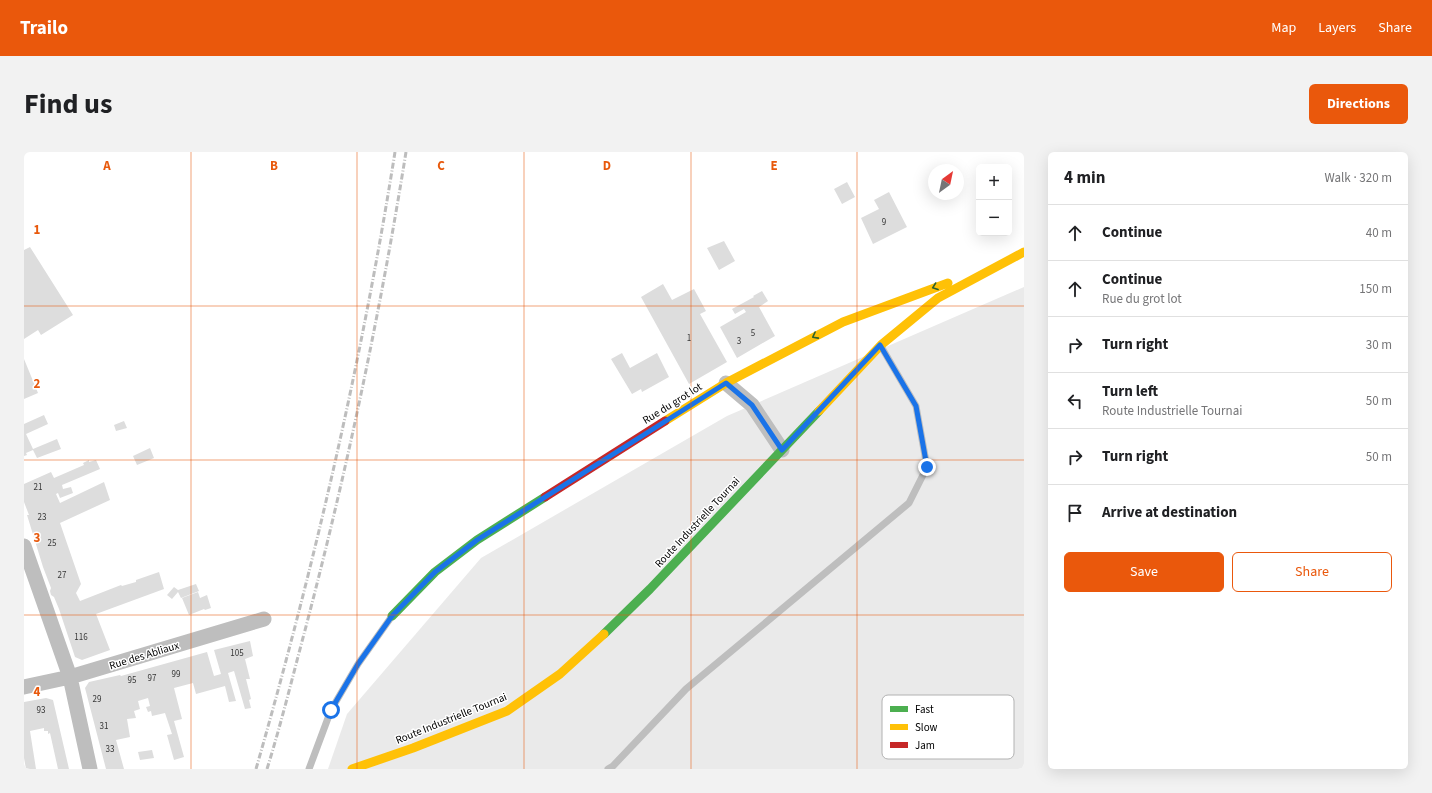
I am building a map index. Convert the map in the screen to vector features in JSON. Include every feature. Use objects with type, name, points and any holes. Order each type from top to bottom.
[{"type":"main road","name":"Route Industrielle Tournai","points":[[356,768],[413,748],[507,711],[560,674],[650,589],[880,345],[938,298],[1024,252]]},
{"type":"main road","name":"Rue du grot lot","points":[[392,616],[435,572],[477,540],[726,383],[843,322],[998,265]]},
{"type":"street","points":[[726,383],[752,405],[782,450]]},
{"type":"street","points":[[24,546],[70,677],[90,769]]},
{"type":"street","name":"Rue des Abliaux","points":[[24,687],[70,677],[264,619]]},
{"type":"lane","points":[[608,769],[614,766],[686,689],[909,503],[927,467],[916,406],[880,345]]},
{"type":"lane","points":[[309,769],[331,710],[358,664],[392,616]]},
{"type":"shaded area","points":[[1024,287],[1024,769],[328,769],[347,714],[481,558],[727,416]]},
{"type":"building","points":[[847,182],[855,197],[842,204],[834,189]]},
{"type":"building","points":[[889,192],[907,227],[873,244],[861,218],[879,209],[874,200]]},
{"type":"building","points":[[724,241],[735,261],[719,270],[707,248]]},
{"type":"building","points":[[30,247],[73,315],[41,335],[38,330],[24,339],[24,250]]},
{"type":"building","points":[[663,284],[672,300],[694,289],[706,311],[700,314],[727,362],[689,384],[641,297]]},
{"type":"building","points":[[762,291],[768,301],[759,307],[775,336],[737,358],[720,327],[746,312],[744,309],[735,314],[732,309]]},
{"type":"building","points":[[622,353],[630,368],[657,353],[669,377],[642,392],[641,389],[632,394],[611,359]]},
{"type":"building","points":[[24,359],[38,393],[24,399]]},
{"type":"building","points":[[44,415],[48,424],[26,434],[33,449],[57,439],[61,449],[37,458],[33,450],[26,453],[27,455],[24,456],[24,424]]},
{"type":"building","points":[[124,421],[127,428],[116,431],[114,425]]},
{"type":"building","points":[[150,448],[154,458],[137,465],[133,456]]},
{"type":"building","points":[[89,460],[89,462],[96,460],[100,469],[62,485],[63,489],[71,487],[73,493],[60,498],[58,493],[56,494],[60,503],[104,482],[110,500],[60,523],[81,584],[76,593],[80,601],[121,585],[136,582],[136,580],[159,572],[164,589],[96,614],[110,650],[82,660],[75,657],[59,609],[54,597],[51,595],[51,588],[27,515],[29,515],[24,502],[24,484],[51,472],[54,478],[84,465],[83,463]]},
{"type":"building","points":[[196,584],[199,591],[181,598],[178,592],[172,599],[167,595],[174,587],[178,590]]},
{"type":"building","points":[[198,592],[200,598],[207,595],[211,608],[189,615],[182,598]]},
{"type":"building","points":[[250,641],[253,656],[245,659],[250,679],[246,679],[251,699],[249,700],[251,708],[245,709],[234,671],[228,673],[236,701],[229,702],[225,686],[196,694],[193,683],[174,688],[182,719],[174,721],[184,757],[174,760],[167,735],[172,734],[165,713],[152,716],[151,711],[148,712],[146,707],[150,706],[148,698],[138,701],[140,709],[134,711],[136,718],[127,719],[130,737],[116,740],[124,769],[106,769],[85,688],[89,682],[121,676],[207,652],[214,676],[221,674],[214,650]]},
{"type":"building","points":[[46,698],[53,700],[69,769],[58,769],[50,733],[48,734],[48,731],[44,731],[44,728],[30,731],[36,769],[26,769],[24,758],[24,702]]},
{"type":"building","points":[[152,750],[154,758],[140,760],[138,752]]},
{"type":"railway","points":[[256,769],[298,617],[335,463],[368,308],[395,152]]},
{"type":"railway","points":[[267,769],[319,574],[348,454],[385,273],[406,152]]},
{"type":"traffic: fast","points":[[604,634],[650,589],[819,411]]},
{"type":"traffic: fast","points":[[392,616],[435,572],[477,540],[545,497]]},
{"type":"traffic: slow","points":[[819,411],[881,345],[938,298],[1024,252]]},
{"type":"traffic: slow","points":[[665,421],[726,383],[843,322],[948,283]]},
{"type":"traffic: slow","points":[[352,769],[413,748],[507,711],[560,674],[604,634]]},
{"type":"traffic: jam","points":[[545,497],[665,421]]},
{"type":"route","points":[[331,710],[358,664],[392,616],[435,572],[477,540],[726,383],[752,405],[768,426],[782,450],[880,345],[916,406],[927,467]]}]
